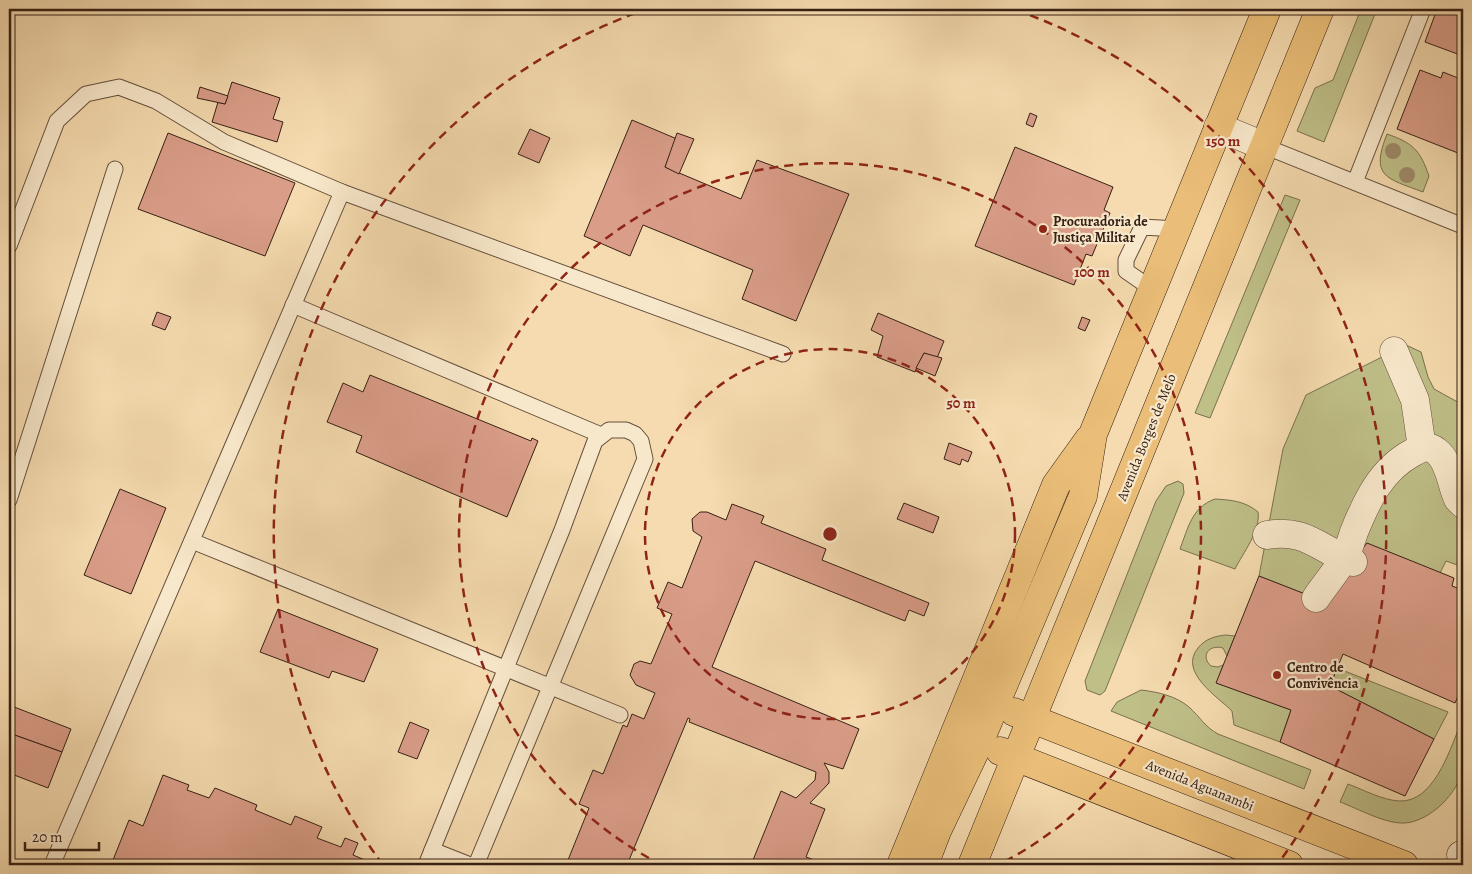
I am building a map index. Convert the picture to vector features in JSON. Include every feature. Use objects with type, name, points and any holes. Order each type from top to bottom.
[{"type":"main road","points":[[924,865],[937,831],[979,743],[1083,496],[1093,434],[1267,9]]},
{"type":"main road","points":[[1285,93],[1302,9]]},
{"type":"main road","name":"Avenida Borges de Melo","points":[[972,865],[1320,9]]},
{"type":"main road","points":[[901,865],[1056,485],[1093,434]]},
{"type":"main road","name":"Avenida Aguanambi","points":[[995,705],[1404,865]]},
{"type":"main road","points":[[979,743],[1289,865]]},
{"type":"street","points":[[1218,127],[1264,146]]},
{"type":"street","points":[[1394,351],[1415,400],[1422,448]]},
{"type":"street","points":[[1316,598],[1348,561],[1369,497],[1381,479],[1394,465],[1422,448],[1429,447],[1438,452],[1456,471],[1458,499],[1463,504]]},
{"type":"street","points":[[1267,535],[1283,532],[1295,533],[1348,561]]},
{"type":"lane","points":[[1355,182],[1423,9]]},
{"type":"lane","points":[[9,246],[58,121],[86,94],[119,87],[156,101],[224,142],[342,192],[782,354]]},
{"type":"lane","points":[[1264,146],[1463,226]]},
{"type":"lane","points":[[9,500],[116,169]]},
{"type":"lane","points":[[52,865],[342,192]]},
{"type":"lane","points":[[293,305],[601,435]]},
{"type":"lane","points":[[426,865],[562,530],[595,441],[601,435],[617,429],[634,434],[645,450],[645,459],[476,865]]},
{"type":"lane","points":[[192,541],[620,716]]},
{"type":"lane","points":[[432,850],[470,865]]},
{"type":"green space","points":[[1361,9],[1377,9],[1324,142],[1297,131],[1315,88],[1333,80]]},
{"type":"green space","points":[[1387,134],[1409,144],[1419,154],[1429,176],[1423,192],[1391,179],[1381,168],[1380,159]]},
{"type":"green space","points":[[1285,195],[1300,200],[1210,418],[1195,413]]},
{"type":"green space","points":[[1406,345],[1421,352],[1428,377],[1434,389],[1463,405],[1463,567],[1446,561],[1440,573],[1323,601],[1259,576],[1283,449],[1306,395]]},
{"type":"green space","points":[[1178,481],[1183,484],[1184,493],[1105,691],[1100,695],[1087,690],[1085,681],[1156,501],[1166,486]]},
{"type":"green space","points":[[1215,499],[1243,503],[1258,512],[1257,526],[1254,534],[1235,569],[1180,549],[1196,513],[1201,507]]},
{"type":"green space","points":[[1226,635],[1235,636],[1227,656],[1223,648],[1218,647],[1210,649],[1206,655],[1211,666],[1218,667],[1223,665],[1217,683],[1291,710],[1280,742],[1234,725],[1232,711],[1196,675],[1193,657],[1198,648],[1210,638]]},
{"type":"green space","points":[[1337,668],[1448,712],[1434,739],[1330,686]]},
{"type":"green space","points":[[1141,690],[1173,697],[1189,707],[1206,725],[1218,734],[1311,770],[1304,789],[1111,711],[1117,702]]},
{"type":"green space","points":[[1459,728],[1463,730],[1463,768],[1456,786],[1450,795],[1434,811],[1415,821],[1397,823],[1381,819],[1340,802],[1348,784],[1380,797],[1399,801],[1411,799],[1421,794],[1430,785],[1445,762]]},
{"type":"building","points":[[1437,9],[1463,9],[1463,56],[1425,42]]},
{"type":"building","points":[[1420,70],[1441,78],[1443,72],[1463,80],[1463,155],[1397,129]]},
{"type":"building","points":[[232,82],[280,98],[273,119],[283,122],[277,142],[212,122],[218,102],[225,104]]},
{"type":"building","points":[[200,87],[228,96],[225,104],[197,98]]},
{"type":"building","points":[[1030,113],[1037,116],[1033,127],[1026,124]]},
{"type":"building","points":[[632,120],[677,139],[665,167],[741,199],[757,160],[849,194],[796,321],[742,299],[753,270],[643,225],[630,256],[584,236]]},
{"type":"building","points":[[530,129],[550,138],[539,163],[518,154]]},
{"type":"building","points":[[168,133],[295,183],[265,256],[138,209]]},
{"type":"building","points":[[677,133],[694,139],[679,174],[665,167]]},
{"type":"building","name":"Procuradoria de Justiça Militar","points":[[1015,147],[1113,187],[1104,210],[1110,213],[1092,256],[1086,254],[1074,285],[975,246]]},
{"type":"building","points":[[157,312],[171,317],[165,330],[152,325]]},
{"type":"building","points":[[878,313],[944,341],[937,358],[924,353],[915,372],[877,357],[883,336],[871,330]]},
{"type":"building","points":[[1082,317],[1090,320],[1085,331],[1078,328]]},
{"type":"building","points":[[924,353],[942,358],[935,376],[916,368]]},
{"type":"building","points":[[370,375],[531,441],[532,438],[538,441],[507,517],[356,452],[362,436],[327,422],[343,383],[363,392]]},
{"type":"building","points":[[949,443],[972,452],[968,462],[962,459],[960,465],[944,459]]},
{"type":"building","points":[[120,489],[166,508],[131,594],[84,575]]},
{"type":"building","points":[[904,503],[939,517],[933,533],[897,519]]},
{"type":"building","points":[[732,504],[764,516],[761,523],[826,549],[822,560],[929,603],[924,616],[909,610],[905,621],[755,561],[712,667],[859,729],[843,769],[824,763],[829,772],[829,783],[810,803],[825,809],[806,857],[820,862],[819,865],[751,865],[781,791],[796,798],[815,780],[816,772],[689,722],[690,719],[688,718],[627,865],[566,865],[589,808],[579,804],[593,770],[603,774],[623,725],[627,727],[632,714],[644,719],[655,693],[636,685],[630,675],[634,664],[640,661],[651,664],[672,614],[657,608],[668,582],[682,588],[702,537],[693,531],[692,519],[700,512],[707,512],[726,520]]},
{"type":"building","name":"Centro de Convivência","points":[[1367,543],[1454,578],[1452,586],[1463,590],[1463,685],[1455,703],[1343,654],[1330,686],[1434,739],[1405,796],[1280,742],[1291,710],[1216,683],[1259,576],[1323,601]]},
{"type":"building","points":[[278,609],[378,649],[364,682],[332,671],[329,678],[260,652]]},
{"type":"building","points":[[9,705],[71,729],[62,752],[9,733]]},
{"type":"building","points":[[410,722],[429,730],[417,759],[398,752]]},
{"type":"building","points":[[9,733],[62,752],[48,788],[9,773]]},
{"type":"building","points":[[163,775],[189,785],[187,790],[209,798],[215,788],[257,805],[255,810],[291,825],[295,816],[322,827],[317,838],[341,847],[345,838],[358,843],[353,855],[372,863],[371,865],[111,865],[129,820],[143,826]]},
{"type":"place","name":"Procuradoria de Justiça Militar","points":[[1043,229]]},
{"type":"place","name":"Centro de Convivência","points":[[1277,675]]}]
